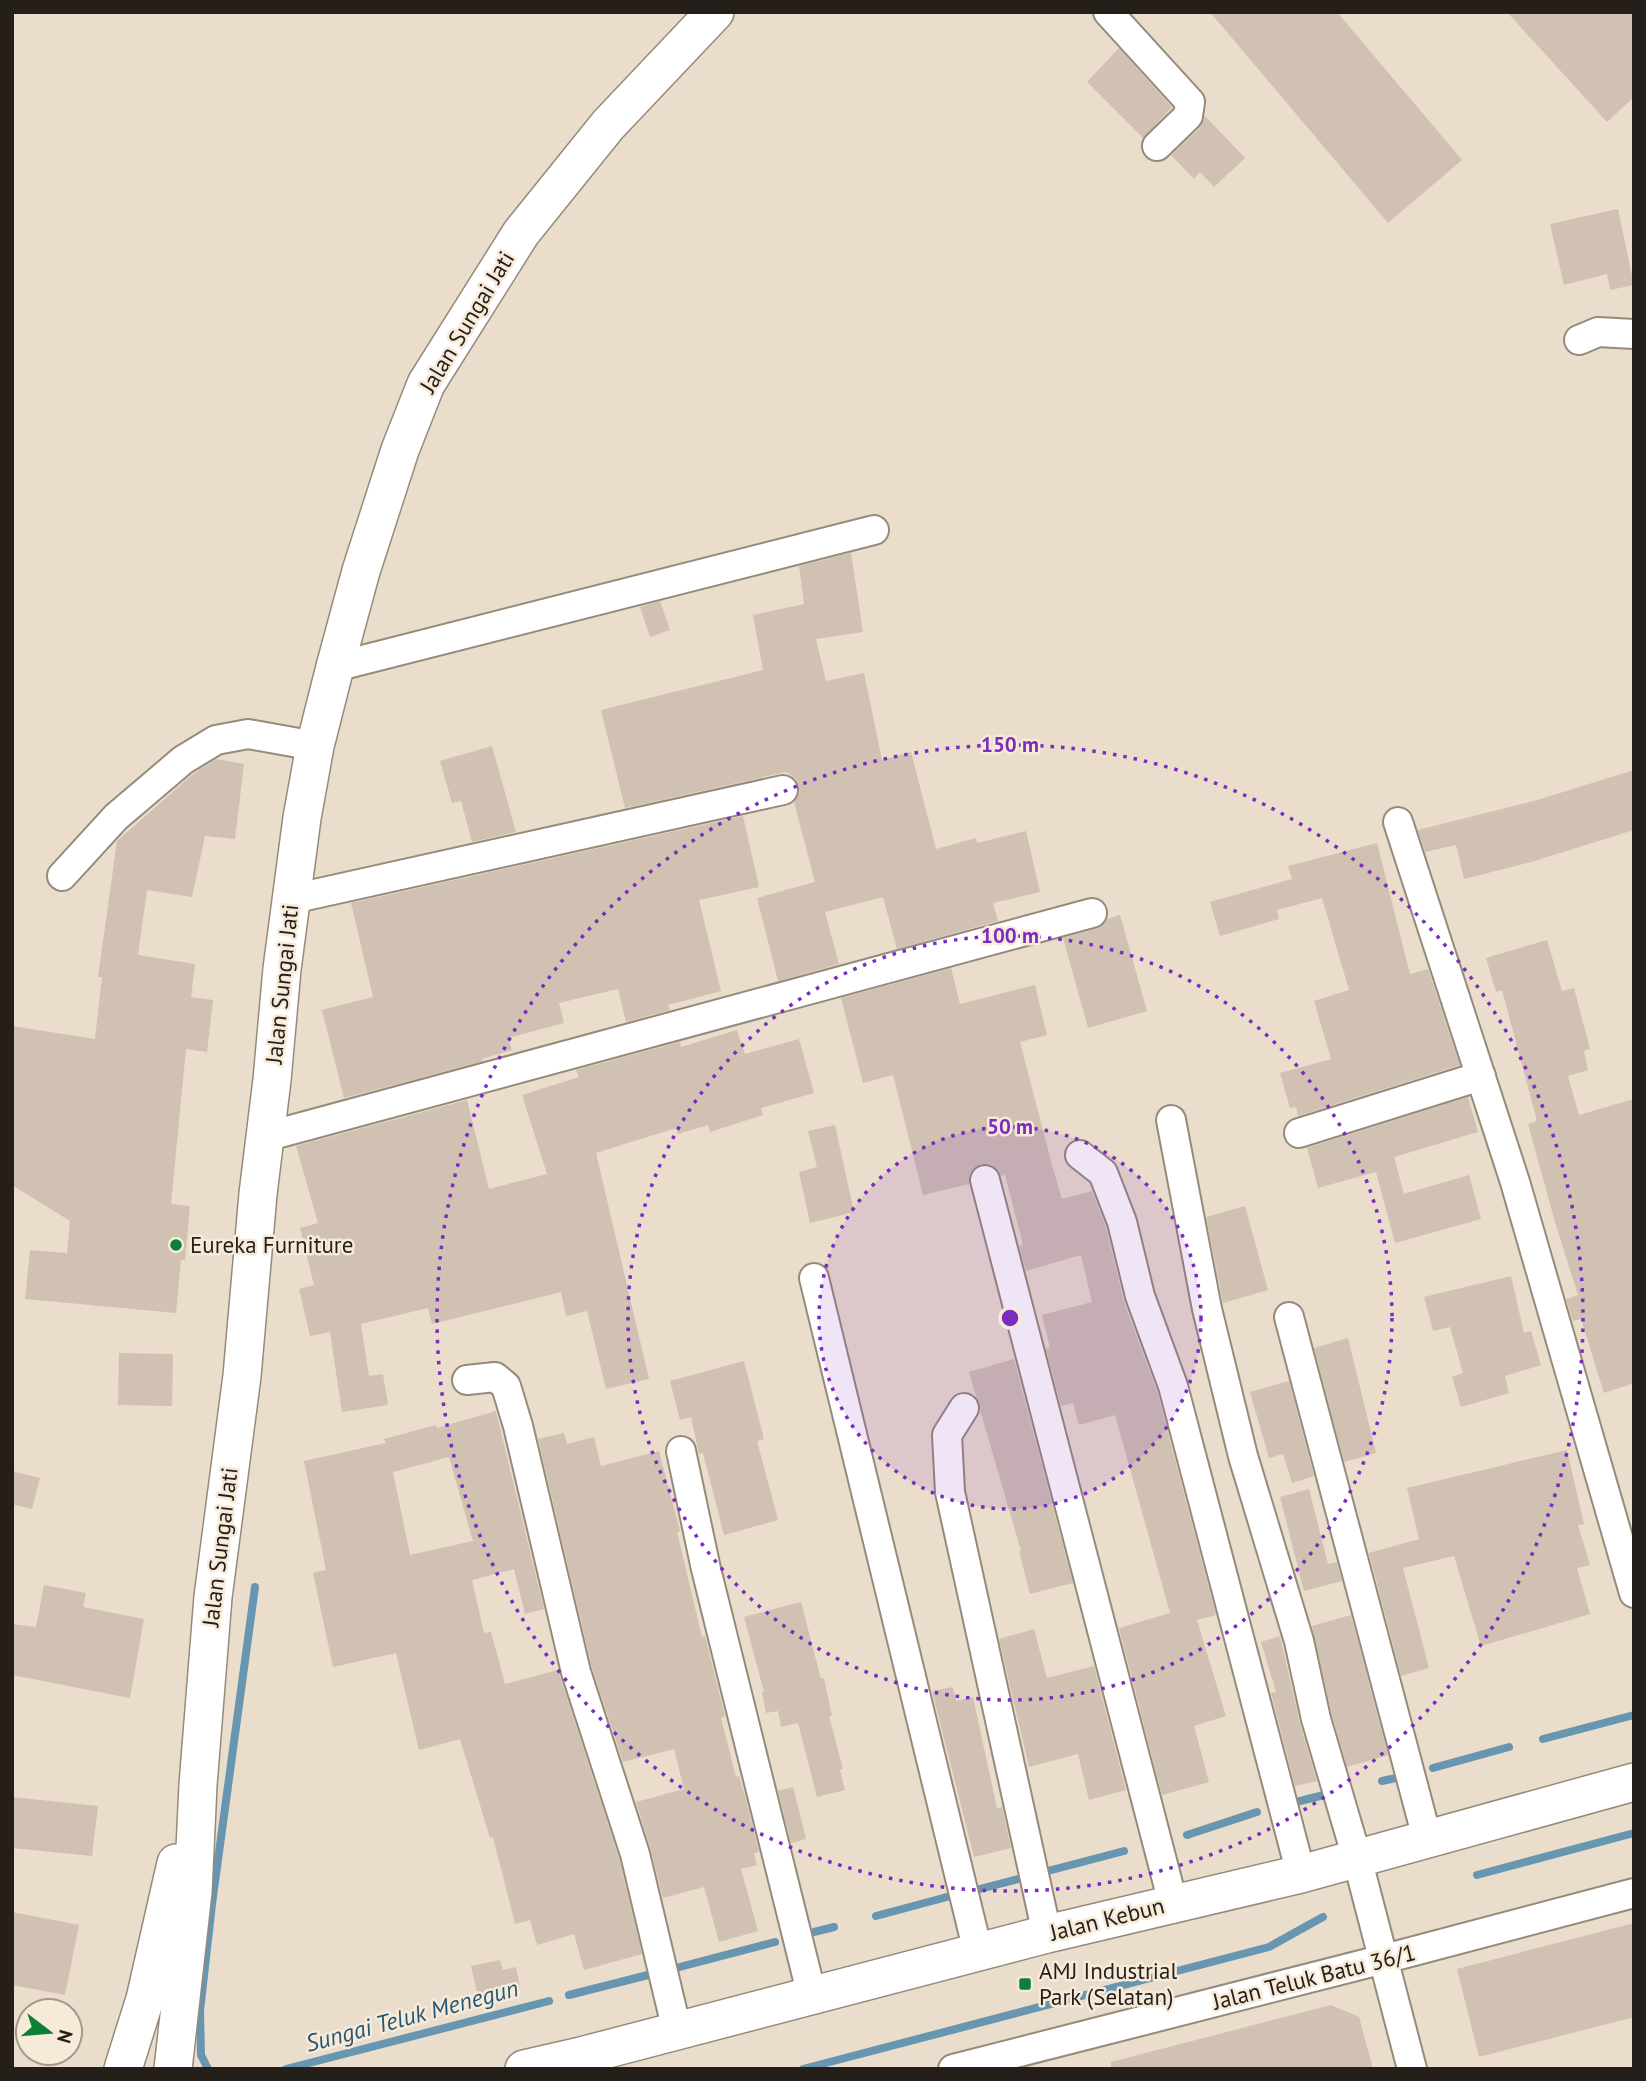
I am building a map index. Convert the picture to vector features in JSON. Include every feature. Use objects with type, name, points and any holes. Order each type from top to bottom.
[{"type":"main road","name":"Jalan Sungai Jati","points":[[173,2069],[192,1892],[213,1597],[242,1376],[258,1194],[292,899],[302,818],[315,746],[335,667],[361,570],[400,450],[426,384],[521,233],[608,125],[715,12]]},
{"type":"main road","name":"Jalan Kebun","points":[[524,2069],[566,2062],[1047,1934],[1301,1874],[1634,1782]]},
{"type":"main road","points":[[123,2069],[145,1999],[170,1887],[198,1785]]},
{"type":"street","points":[[1108,12],[1190,102],[1188,116],[1157,146]]},
{"type":"street","points":[[1579,340],[1598,332],[1634,334]]},
{"type":"street","points":[[335,667],[874,530]]},
{"type":"street","points":[[62,876],[116,817],[183,760],[216,740],[248,734],[315,746]]},
{"type":"street","points":[[292,899],[783,790]]},
{"type":"street","points":[[1398,822],[1515,1182],[1631,1575]]},
{"type":"street","points":[[265,1137],[1092,913]]},
{"type":"street","points":[[1299,1133],[1481,1076]]},
{"type":"street","points":[[1171,1120],[1207,1309],[1243,1456],[1299,1641],[1316,1720],[1357,1858],[1412,2069]]},
{"type":"street","points":[[1080,1155],[1103,1173],[1122,1222],[1140,1296],[1173,1386],[1301,1874]]},
{"type":"street","points":[[985,1180],[1173,1903]]},
{"type":"street","points":[[814,1278],[978,1952]]},
{"type":"street","points":[[1289,1317],[1427,1838]]},
{"type":"street","points":[[467,1380],[495,1377],[506,1386],[518,1426],[576,1672],[635,1854],[677,2031]]},
{"type":"street","points":[[964,1408],[947,1435],[950,1492],[1047,1934]]},
{"type":"street","points":[[681,1451],[710,1582],[812,1996]]},
{"type":"street","name":"Jalan Teluk Batu 36/1","points":[[953,2069],[1634,1893]]},
{"type":"building","points":[[1210,12],[1337,12],[1462,160],[1388,223]]},
{"type":"building","points":[[1507,12],[1634,12],[1634,97],[1607,122]]},
{"type":"building","points":[[1119,48],[1172,107],[1143,138],[1087,82]]},
{"type":"building","points":[[1205,116],[1245,158],[1214,187],[1200,172],[1194,179],[1171,155],[1200,128]]},
{"type":"building","points":[[1618,209],[1634,285],[1610,290],[1607,274],[1564,285],[1550,224]]},
{"type":"building","points":[[851,553],[863,632],[816,639],[826,681],[864,673],[882,760],[911,752],[936,849],[976,838],[977,843],[1026,831],[1040,892],[993,903],[998,921],[897,949],[883,897],[825,912],[839,964],[778,981],[757,898],[815,882],[794,802],[799,794],[796,779],[786,772],[625,808],[601,710],[763,670],[753,615],[804,604],[799,566]]},
{"type":"building","points":[[660,601],[670,630],[650,637],[640,607]]},
{"type":"building","points":[[492,746],[516,832],[472,842],[461,801],[452,803],[440,761]]},
{"type":"building","points":[[216,759],[244,764],[235,839],[205,836],[192,897],[147,890],[138,955],[195,964],[191,997],[213,1000],[207,1052],[186,1049],[171,1204],[190,1206],[176,1313],[25,1299],[30,1250],[67,1253],[70,1221],[12,1185],[12,1026],[95,1039],[102,977],[98,977],[117,841],[193,774]]},
{"type":"building","points":[[1634,770],[1634,830],[1531,862],[1464,879],[1456,845],[1425,852],[1418,830],[1534,801]]},
{"type":"building","points":[[743,816],[759,887],[699,900],[721,991],[668,1005],[670,1010],[626,1022],[618,989],[559,1003],[564,1023],[508,1038],[512,1050],[482,1059],[483,1061],[344,1098],[322,1010],[373,997],[351,903]]},
{"type":"building","points":[[1377,843],[1410,974],[1428,969],[1460,1065],[1298,1116],[1296,1107],[1290,1108],[1280,1073],[1331,1059],[1314,1001],[1349,990],[1322,898],[1277,910],[1279,919],[1220,936],[1210,902],[1292,879],[1288,866]]},
{"type":"building","points":[[1120,915],[1147,1011],[1088,1028],[1063,938],[1096,929],[1107,919]]},
{"type":"building","points":[[1547,940],[1562,991],[1574,988],[1590,1049],[1584,1051],[1588,1070],[1568,1076],[1579,1115],[1634,1099],[1634,1383],[1604,1393],[1581,1319],[1573,1321],[1566,1299],[1578,1295],[1528,1124],[1537,1121],[1502,990],[1496,992],[1486,958]]},
{"type":"building","points":[[951,968],[960,1004],[1035,985],[1047,1035],[1020,1042],[1052,1165],[1062,1199],[1092,1191],[1106,1227],[1124,1302],[1157,1391],[1216,1615],[1197,1620],[1226,1716],[1194,1726],[1209,1782],[1162,1795],[1119,1628],[1170,1613],[1115,1415],[1079,1425],[1073,1403],[1061,1406],[1046,1349],[1050,1348],[1042,1315],[1092,1302],[1081,1255],[1026,1271],[1019,1246],[1023,1245],[1005,1175],[1001,1176],[990,1164],[981,1164],[974,1168],[969,1175],[969,1184],[923,1195],[893,1075],[863,1083],[841,998]]},
{"type":"building","points":[[737,1030],[745,1054],[799,1039],[814,1093],[761,1108],[763,1115],[710,1132],[708,1125],[678,1134],[676,1128],[596,1153],[649,1379],[606,1389],[587,1311],[566,1316],[561,1292],[432,1324],[428,1308],[361,1324],[369,1376],[383,1374],[388,1405],[342,1412],[330,1332],[310,1336],[299,1289],[314,1285],[300,1228],[318,1223],[296,1146],[467,1100],[489,1189],[547,1174],[522,1095],[579,1077],[576,1070],[680,1042],[681,1047]]},
{"type":"building","points":[[1468,1097],[1478,1132],[1394,1157],[1404,1194],[1469,1175],[1481,1219],[1395,1243],[1376,1172],[1318,1188],[1307,1148]]},
{"type":"building","points":[[835,1125],[854,1212],[810,1223],[799,1172],[817,1167],[808,1131]]},
{"type":"building","points":[[1245,1206],[1268,1290],[1223,1303],[1206,1217]]},
{"type":"building","points":[[1511,1276],[1524,1333],[1531,1331],[1541,1365],[1505,1376],[1509,1393],[1461,1407],[1452,1377],[1463,1373],[1450,1327],[1433,1331],[1424,1297]]},
{"type":"building","points":[[1348,1338],[1376,1453],[1344,1462],[1314,1348]]},
{"type":"building","points":[[119,1353],[173,1354],[172,1406],[118,1405]]},
{"type":"building","points":[[1014,1359],[1073,1583],[1030,1594],[1021,1551],[969,1372]]},
{"type":"building","points":[[744,1361],[764,1439],[757,1441],[778,1520],[724,1535],[703,1453],[699,1454],[691,1417],[680,1420],[670,1381]]},
{"type":"building","points":[[1289,1381],[1314,1476],[1292,1483],[1283,1454],[1269,1458],[1250,1392]]},
{"type":"building","points":[[496,1411],[544,1609],[525,1614],[514,1569],[472,1580],[484,1633],[491,1632],[505,1684],[558,1670],[619,1858],[642,1954],[584,1970],[574,1934],[537,1945],[530,1920],[515,1924],[493,1837],[490,1838],[460,1739],[419,1750],[396,1653],[333,1667],[313,1573],[326,1570],[304,1461],[386,1443],[384,1439],[436,1425],[437,1428]],"holes":[[[449,1457],[473,1541],[410,1555],[393,1472]]]},
{"type":"building","points":[[564,1433],[567,1444],[594,1437],[601,1466],[659,1451],[680,1531],[677,1532],[702,1637],[705,1636],[725,1716],[721,1718],[759,1852],[754,1853],[757,1865],[741,1869],[758,1931],[719,1942],[704,1887],[663,1898],[636,1802],[684,1789],[674,1749],[623,1762],[592,1668],[538,1439]]},
{"type":"building","points":[[1567,1450],[1584,1524],[1578,1525],[1590,1565],[1577,1568],[1590,1614],[1481,1646],[1454,1556],[1403,1568],[1429,1668],[1401,1676],[1369,1553],[1419,1539],[1407,1488]]},
{"type":"building","points":[[12,1471],[40,1478],[32,1509],[12,1504]]},
{"type":"building","points":[[1309,1489],[1328,1564],[1337,1562],[1342,1581],[1304,1591],[1280,1497]]},
{"type":"building","points":[[44,1585],[86,1593],[83,1607],[144,1619],[130,1698],[12,1675],[12,1624],[36,1627]]},
{"type":"building","points":[[801,1602],[821,1679],[824,1678],[845,1790],[817,1797],[798,1723],[781,1727],[778,1711],[766,1713],[764,1692],[744,1617]]},
{"type":"building","points":[[1351,1615],[1388,1755],[1347,1767],[1312,1626]]},
{"type":"building","points":[[1034,1629],[1047,1678],[1094,1666],[1126,1790],[1089,1800],[1078,1754],[1029,1767],[999,1639]]},
{"type":"building","points":[[1280,1636],[1300,1724],[1317,1781],[1295,1786],[1271,1693],[1276,1692],[1261,1642]]},
{"type":"building","points":[[953,1687],[956,1701],[973,1697],[997,1808],[1002,1807],[1011,1848],[974,1857],[932,1691]]},
{"type":"building","points":[[793,1787],[806,1839],[791,1843],[778,1791]]},
{"type":"building","points":[[12,1797],[98,1806],[92,1856],[12,1848]]},
{"type":"building","points":[[12,1912],[79,1925],[65,1995],[12,1985]]},
{"type":"building","points":[[1634,1923],[1634,2017],[1479,2057],[1457,1969]]},
{"type":"building","points":[[500,1960],[503,1970],[516,1967],[520,1988],[478,1997],[471,1966]]},
{"type":"building","points":[[1331,2005],[1359,2017],[1373,2069],[1111,2069],[1111,2062]]},
{"type":"waterway","points":[[208,2069],[201,2055],[200,2011],[255,1587]]},
{"type":"waterway","name":"Sungai Teluk Menegun","points":[[1543,1739],[1634,1715]]},
{"type":"waterway","name":"Sungai Teluk Menegun","points":[[1433,1768],[1509,1747]]},
{"type":"waterway","name":"Sungai Teluk Menegun","points":[[1382,1781],[1396,1778]]},
{"type":"waterway","name":"Sungai Teluk Menegun","points":[[1292,1803],[1328,1794]]},
{"type":"waterway","name":"Sungai Teluk Menegun","points":[[1187,1835],[1257,1812]]},
{"type":"waterway","points":[[1477,1875],[1634,1833]]},
{"type":"waterway","name":"Sungai Teluk Menegun","points":[[1044,1872],[1124,1851]]},
{"type":"waterway","name":"Sungai Teluk Menegun","points":[[972,1891],[1026,1877]]},
{"type":"waterway","name":"Sungai Teluk Menegun","points":[[876,1916],[958,1894]]},
{"type":"waterway","points":[[803,2069],[1269,1947],[1323,1917]]},
{"type":"waterway","name":"Sungai Teluk Menegun","points":[[814,1932],[834,1927]]},
{"type":"waterway","name":"Sungai Teluk Menegun","points":[[672,1969],[775,1942]]},
{"type":"waterway","name":"Sungai Teluk Menegun","points":[[569,1995],[656,1973]]},
{"type":"waterway","name":"Sungai Teluk Menegun","points":[[286,2069],[549,2001]]},
{"type":"place","name":"Eureka Furniture","points":[[176,1245]]},
{"type":"place","name":"AMJ Industrial Park (Selatan)","points":[[1025,1984]]}]
